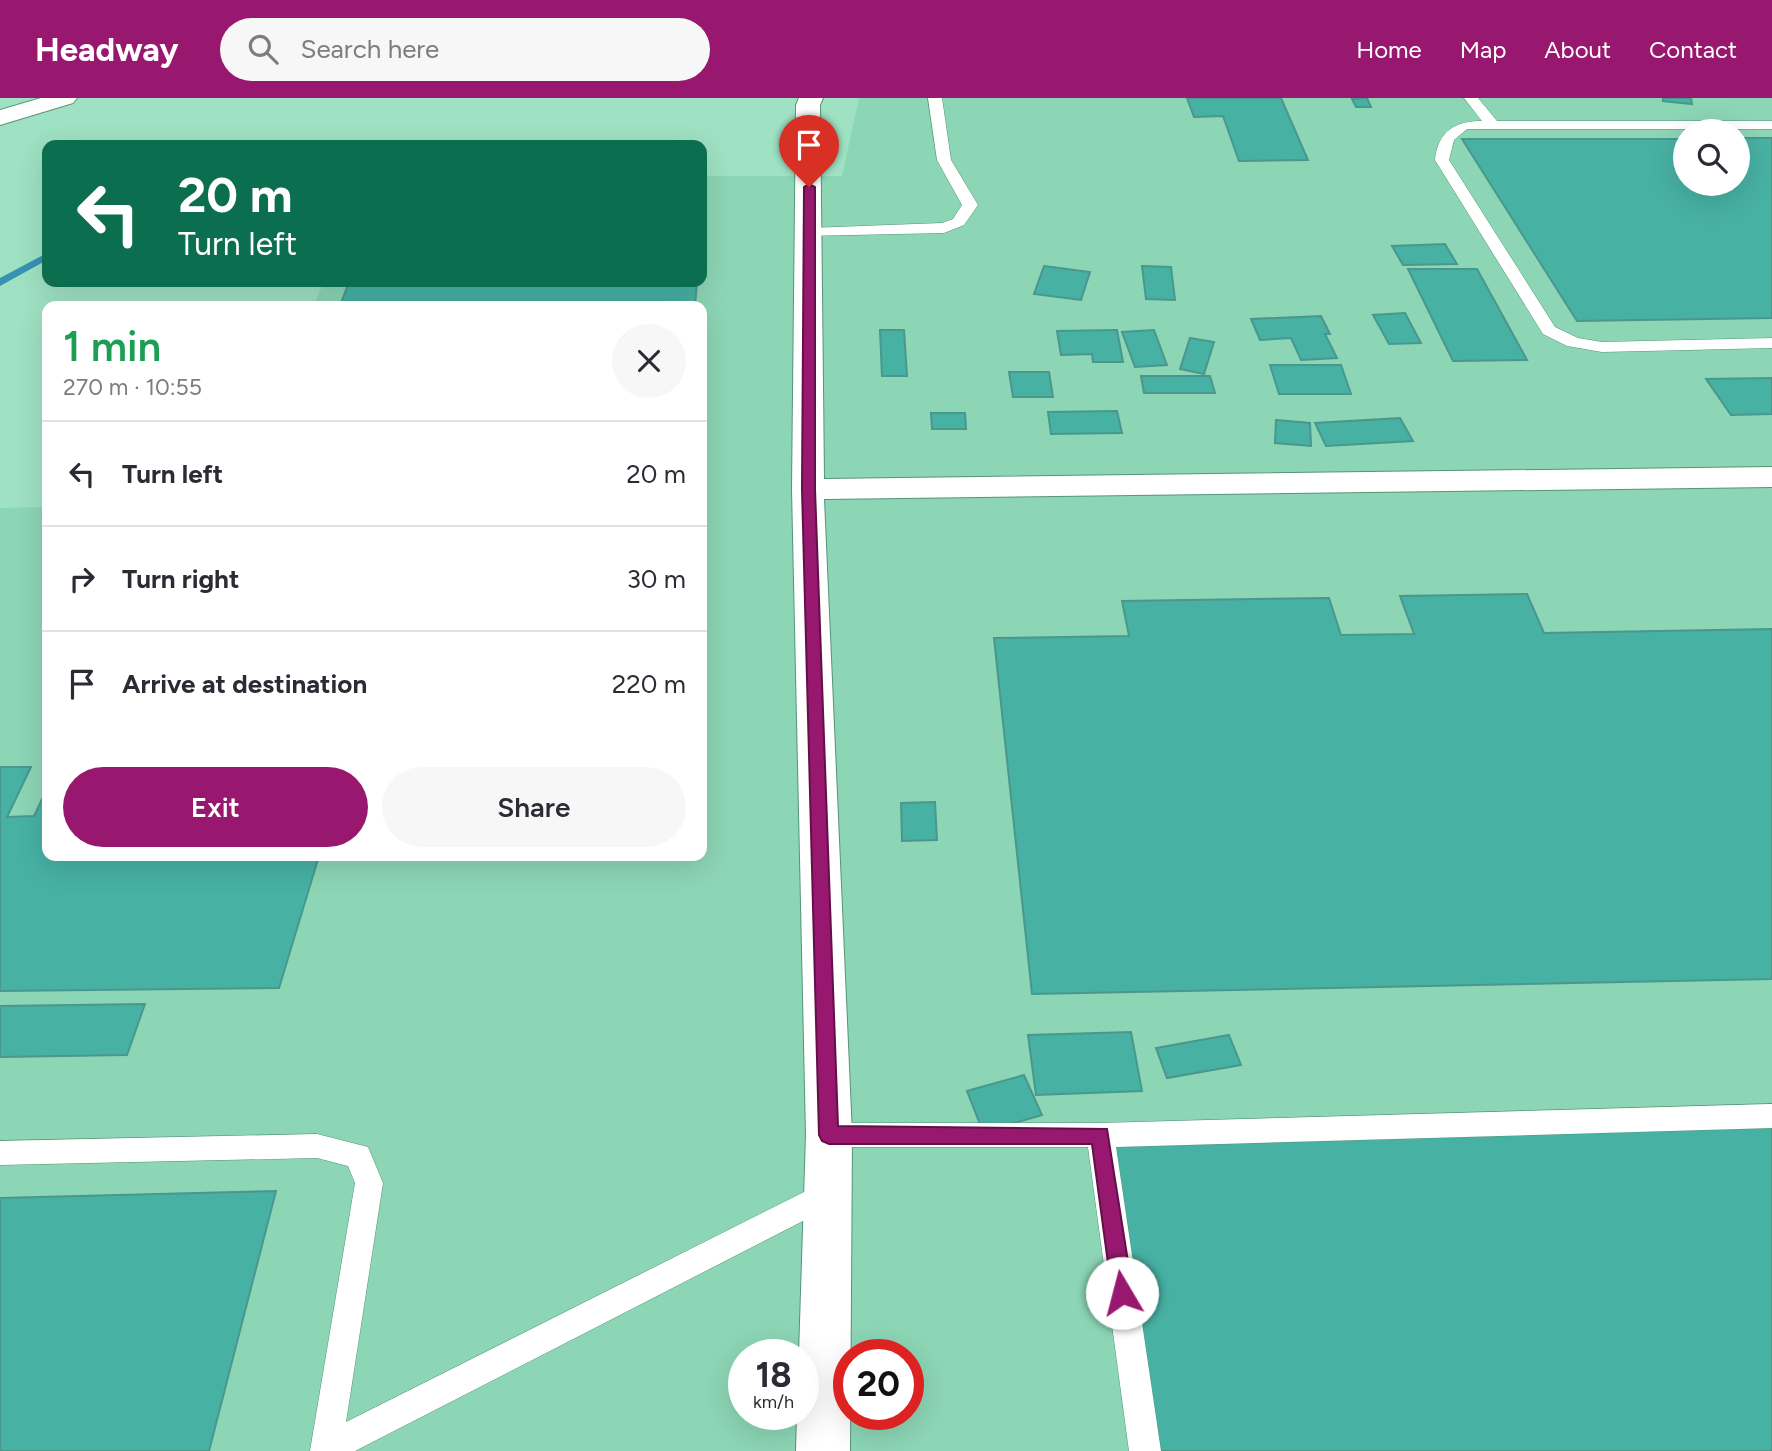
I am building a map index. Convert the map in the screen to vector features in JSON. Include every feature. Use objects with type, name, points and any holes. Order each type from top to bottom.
[{"type":"street","points":[[0,118],[65,98]]},
{"type":"street","points":[[808,100],[808,489],[829,1135],[823,1451]]},
{"type":"street","points":[[808,489],[1772,477]]},
{"type":"lane","points":[[809,233],[944,228],[959,222],[970,205],[944,160],[935,98]]},
{"type":"lane","points":[[1471,98],[1492,124]]},
{"type":"lane","points":[[1772,125],[1464,125],[1452,132],[1443,143],[1443,160],[1549,330],[1573,342],[1602,347],[1772,342]]},
{"type":"lane","points":[[829,1135],[1100,1135],[1772,1116]]},
{"type":"lane","points":[[1100,1135],[1145,1451]]},
{"type":"lane","points":[[0,1153],[317,1146],[358,1156],[369,1183],[326,1450]]},
{"type":"lane","points":[[326,1450],[828,1194]]},
{"type":"shaded area","points":[[859,98],[1772,98],[1772,1451],[0,1451],[0,508],[42,507],[42,861],[707,861],[707,301],[315,301],[322,287],[707,287],[707,176],[842,176]]},
{"type":"building","points":[[1187,98],[1281,98],[1308,160],[1239,161],[1223,116],[1194,117]]},
{"type":"building","points":[[1367,98],[1371,107],[1356,107],[1352,99]]},
{"type":"building","points":[[1663,98],[1691,98],[1692,104],[1663,101]]},
{"type":"building","points":[[1750,138],[1772,138],[1772,318],[1577,321],[1462,139],[1673,139],[1673,196],[1750,196]]},
{"type":"building","points":[[1445,244],[1457,264],[1403,265],[1392,246]]},
{"type":"building","points":[[1044,266],[1090,272],[1081,300],[1034,294]]},
{"type":"building","points":[[1142,266],[1171,267],[1175,300],[1146,299]]},
{"type":"building","points":[[1408,269],[1477,269],[1527,360],[1453,361]]},
{"type":"building","points":[[347,287],[697,287],[695,301],[342,301]]},
{"type":"building","points":[[1405,313],[1421,343],[1389,344],[1373,315]]},
{"type":"building","points":[[1321,316],[1330,334],[1325,334],[1337,358],[1301,360],[1291,338],[1260,340],[1251,319]]},
{"type":"building","points":[[880,330],[904,330],[907,376],[882,376]]},
{"type":"building","points":[[1117,330],[1123,362],[1093,362],[1092,354],[1061,355],[1057,331]]},
{"type":"building","points":[[1154,330],[1167,365],[1135,367],[1122,332]]},
{"type":"building","points":[[1190,338],[1214,342],[1204,374],[1180,369]]},
{"type":"building","points":[[1270,365],[1341,365],[1351,394],[1279,394]]},
{"type":"building","points":[[1009,372],[1049,372],[1053,397],[1013,397]]},
{"type":"building","points":[[1141,376],[1210,376],[1215,393],[1144,393]]},
{"type":"building","points":[[1772,378],[1772,414],[1731,415],[1706,379]]},
{"type":"building","points":[[1117,411],[1122,433],[1051,434],[1048,412]]},
{"type":"building","points":[[931,413],[965,413],[966,429],[932,429]]},
{"type":"building","points":[[1400,418],[1413,441],[1326,446],[1315,423]]},
{"type":"building","points":[[1276,420],[1310,423],[1311,446],[1275,443]]},
{"type":"building","points":[[1527,594],[1544,633],[1772,629],[1772,979],[1032,994],[994,638],[1129,636],[1122,601],[1329,598],[1341,635],[1414,634],[1400,596]]},
{"type":"building","points":[[0,767],[31,767],[7,817],[34,816],[42,799],[42,861],[317,861],[279,988],[0,991]]},
{"type":"building","points":[[935,802],[937,840],[902,841],[901,803]]},
{"type":"building","points":[[145,1004],[127,1055],[0,1057],[0,1006]]},
{"type":"building","points":[[1131,1032],[1142,1091],[1036,1095],[1028,1035]]},
{"type":"building","points":[[1229,1035],[1241,1065],[1167,1078],[1156,1048]]},
{"type":"building","points":[[1024,1075],[1042,1115],[983,1132],[967,1091]]},
{"type":"building","points":[[1772,1126],[1772,1451],[1155,1451],[1112,1143]]},
{"type":"building","points":[[276,1191],[209,1451],[0,1451],[0,1198]]},
{"type":"waterway","points":[[0,283],[42,259]]},
{"type":"route","points":[[809,187],[808,489],[829,1135],[1100,1135],[1122,1293]]}]
